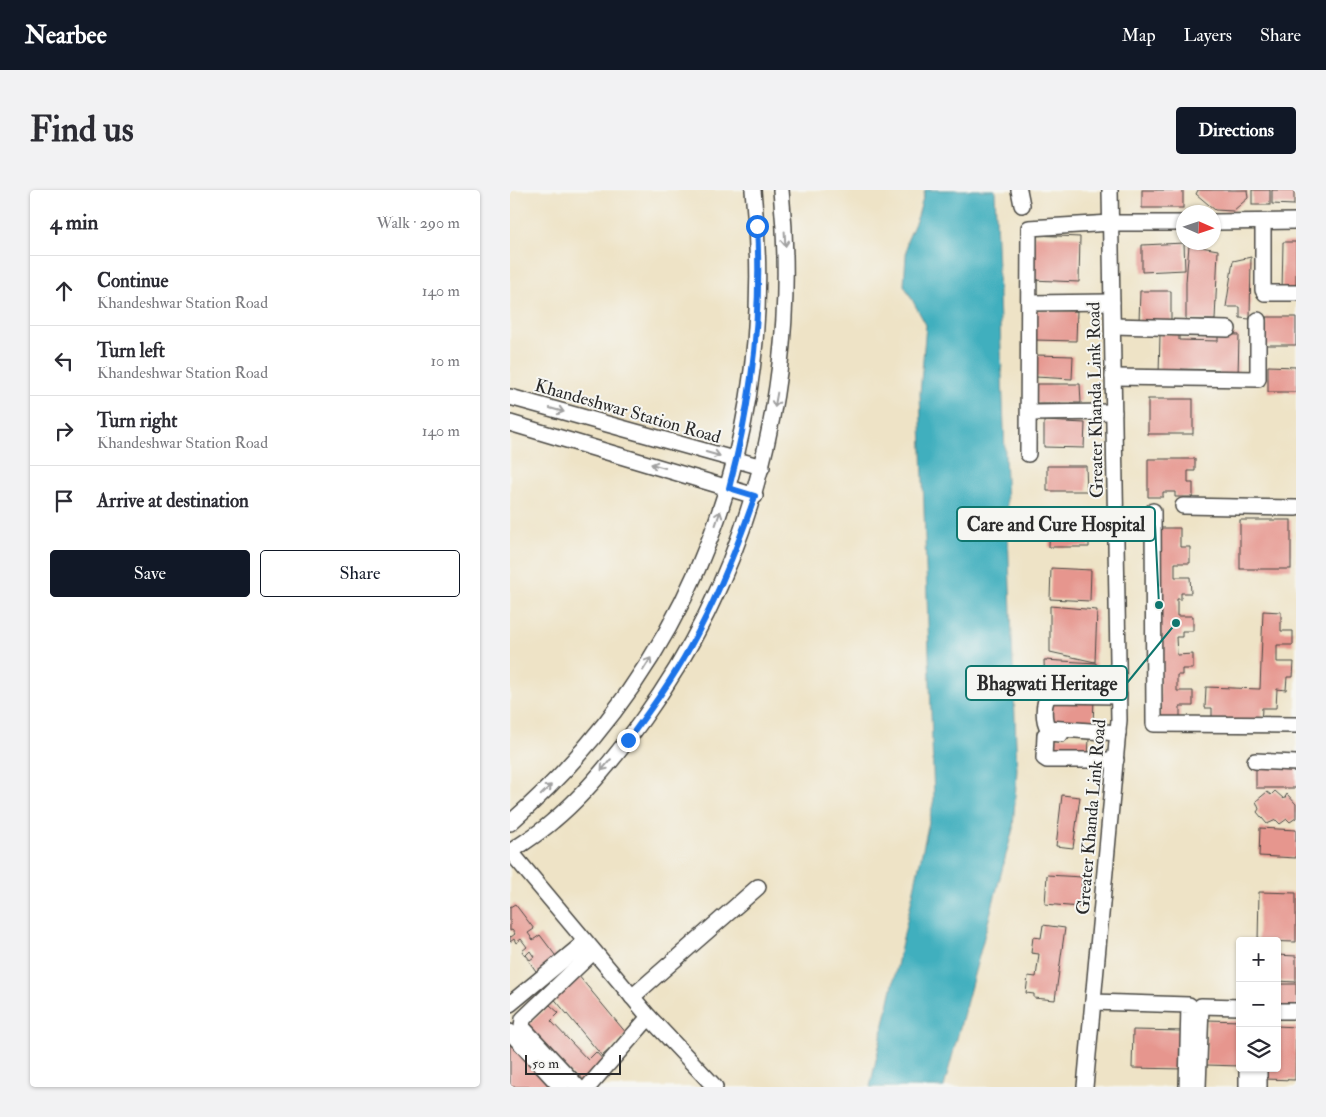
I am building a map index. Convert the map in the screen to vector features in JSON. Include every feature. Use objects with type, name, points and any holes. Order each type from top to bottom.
[{"type":"street","name":"Khandeshwar Station Road","points":[[510,823],[572,763],[606,723],[638,680],[666,634],[690,587],[711,538],[729,488],[752,383],[759,305],[759,265],[753,190]]},
{"type":"street","points":[[715,1087],[649,1017],[510,851],[554,822],[628,740],[690,648],[715,599],[737,548],[755,496],[779,387],[784,338],[786,265],[781,190]]},
{"type":"street","name":"Greater Khanda Link Road","points":[[1085,1087],[1118,735],[1119,696],[1110,190]]},
{"type":"street","points":[[1221,222],[1263,222],[1296,216]]},
{"type":"street","points":[[1028,454],[1029,228],[1111,223],[1176,222]]},
{"type":"street","points":[[1263,222],[1263,290],[1265,293],[1296,293]]},
{"type":"street","points":[[1029,303],[1112,302]]},
{"type":"street","points":[[1114,377],[1258,379],[1258,320]]},
{"type":"street","points":[[1112,326],[1228,329]]},
{"type":"street","name":"Khandeshwar Station Road","points":[[510,397],[762,467]]},
{"type":"street","points":[[1029,413],[1114,412]]},
{"type":"street","points":[[510,423],[755,496]]},
{"type":"street","points":[[1183,506],[1296,508]]},
{"type":"street","points":[[1153,511],[1154,724],[1296,725]]},
{"type":"street","points":[[1118,735],[1048,728],[1045,724],[1045,706],[1048,697],[1053,695],[1119,696]]},
{"type":"street","points":[[1116,760],[1047,760],[1044,758],[1045,735],[1048,733],[1118,735]]},
{"type":"street","points":[[1254,762],[1296,763]]},
{"type":"street","points":[[632,997],[758,887]]},
{"type":"street","points":[[510,1004],[589,947]]},
{"type":"street","points":[[578,1087],[522,1027],[523,1019],[589,947]]},
{"type":"street","points":[[1093,1002],[1189,1005],[1187,1087]]},
{"type":"street","points":[[1198,1087],[1201,1006],[1236,1007]]},
{"type":"street","points":[[1281,1011],[1296,1011]]},
{"type":"street","points":[[588,1087],[649,1017]]},
{"type":"street","points":[[510,1032],[561,1087]]},
{"type":"street","points":[[1247,1072],[1247,1087]]},
{"type":"street","points":[[1259,1072],[1259,1087]]},
{"type":"water","points":[[925,190],[995,190],[1017,770],[1013,829],[944,1087],[870,1087],[934,799],[920,393],[926,325],[904,285],[907,241],[918,216]]},
{"type":"building","points":[[1142,190],[1183,190],[1183,205],[1176,205],[1176,208],[1142,208]]},
{"type":"building","points":[[1198,190],[1247,190],[1248,198],[1233,211],[1221,210],[1221,205],[1209,205],[1196,194]]},
{"type":"building","points":[[1252,190],[1270,190],[1270,205],[1252,205]]},
{"type":"building","points":[[1272,190],[1294,190],[1294,205],[1272,204]]},
{"type":"building","points":[[1034,235],[1080,237],[1079,282],[1032,280]]},
{"type":"building","points":[[1283,242],[1296,242],[1296,292],[1282,291]]},
{"type":"building","points":[[1176,243],[1176,250],[1184,250],[1185,270],[1142,272],[1142,245]]},
{"type":"building","points":[[1189,250],[1218,250],[1215,320],[1186,320]]},
{"type":"building","points":[[1251,257],[1250,319],[1240,318],[1240,307],[1226,307],[1233,261]]},
{"type":"building","points":[[1140,291],[1171,291],[1171,322],[1139,322]]},
{"type":"building","points":[[1034,310],[1077,311],[1076,341],[1034,340]]},
{"type":"building","points":[[1266,317],[1296,317],[1296,345],[1265,345]]},
{"type":"building","points":[[1160,334],[1179,334],[1179,340],[1218,341],[1218,334],[1239,335],[1238,376],[1219,376],[1219,370],[1181,369],[1181,375],[1159,375]]},
{"type":"building","points":[[1036,355],[1073,356],[1072,379],[1035,377]]},
{"type":"building","points":[[1268,366],[1296,367],[1296,392],[1268,392]]},
{"type":"building","points":[[1033,384],[1080,384],[1081,403],[1033,403]]},
{"type":"building","points":[[1148,399],[1193,399],[1193,434],[1148,434]]},
{"type":"building","points":[[1044,421],[1085,423],[1084,448],[1044,447]]},
{"type":"building","points":[[1148,459],[1195,459],[1195,471],[1188,471],[1188,483],[1193,483],[1193,497],[1175,497],[1175,492],[1163,492],[1163,497],[1148,497]]},
{"type":"building","points":[[1047,466],[1086,466],[1087,491],[1047,491]]},
{"type":"building","points":[[1050,513],[1089,513],[1089,547],[1049,547]]},
{"type":"building","points":[[1240,520],[1291,520],[1291,569],[1240,569]]},
{"type":"building","points":[[1158,528],[1180,528],[1180,547],[1190,547],[1190,563],[1175,563],[1175,577],[1190,577],[1191,593],[1181,593],[1181,599],[1177,599],[1177,616],[1193,616],[1193,631],[1182,631],[1182,637],[1176,637],[1177,655],[1193,654],[1193,669],[1182,669],[1182,675],[1177,675],[1177,691],[1193,691],[1193,706],[1180,706],[1180,720],[1160,721]]},
{"type":"building","points":[[1051,568],[1091,570],[1090,601],[1050,599]]},
{"type":"building","points":[[1050,606],[1097,610],[1095,662],[1050,652]]},
{"type":"building","points":[[1263,611],[1281,612],[1281,631],[1293,631],[1293,645],[1277,645],[1277,662],[1294,662],[1293,677],[1287,677],[1286,690],[1277,689],[1276,708],[1262,708],[1261,725],[1212,723],[1212,708],[1205,708],[1206,687],[1260,689]]},
{"type":"building","points":[[1044,660],[1096,663],[1096,693],[1045,692]]},
{"type":"building","points":[[1051,698],[1094,698],[1093,726],[1048,725]]},
{"type":"building","points":[[1048,736],[1089,739],[1088,757],[1048,757]]},
{"type":"building","points":[[1296,764],[1296,788],[1256,788],[1256,765]]},
{"type":"building","points":[[1275,791],[1284,799],[1287,794],[1296,804],[1296,818],[1290,822],[1287,819],[1280,824],[1276,820],[1267,824],[1257,812],[1259,809],[1256,801],[1267,792],[1271,795]]},
{"type":"building","points":[[1062,795],[1080,797],[1073,848],[1056,846]]},
{"type":"building","points":[[1260,828],[1296,830],[1296,858],[1259,856]]},
{"type":"building","points":[[1047,875],[1082,877],[1080,907],[1045,904]]},
{"type":"building","points":[[1259,892],[1296,893],[1296,942],[1281,942],[1281,937],[1258,937]]},
{"type":"building","points":[[515,904],[534,929],[528,933],[533,940],[540,935],[558,959],[538,974],[522,951],[527,947],[521,939],[516,943],[514,939],[510,942],[510,936],[515,934],[512,930],[510,931],[510,907]],"holes":[[[530,951],[534,957],[530,960],[526,955]]]},
{"type":"building","points":[[1043,925],[1065,928],[1055,1000],[1034,998],[1034,994],[1026,993],[1028,976],[1036,977],[1039,954],[1031,953],[1033,937],[1041,938]]},
{"type":"building","points":[[1281,955],[1296,956],[1296,982],[1281,981]]},
{"type":"building","points":[[578,975],[627,1034],[602,1056],[552,996]]},
{"type":"building","points":[[1281,984],[1296,984],[1296,1010],[1281,1009]]},
{"type":"building","points":[[550,1005],[559,1013],[551,1021],[588,1060],[596,1052],[606,1063],[583,1087],[526,1027]]},
{"type":"building","points":[[1208,1020],[1236,1021],[1236,1066],[1206,1065]]},
{"type":"building","points":[[1281,1026],[1296,1027],[1295,1080],[1264,1079],[1265,1072],[1281,1072]]},
{"type":"building","points":[[1133,1030],[1185,1031],[1184,1069],[1132,1068]]},
{"type":"building","points":[[510,1036],[556,1087],[512,1087],[510,1085]]},
{"type":"place","name":"Care and Cure Hospital","points":[[1159,605]]},
{"type":"place","name":"Bhagwati Heritage","points":[[1176,623]]},
{"type":"route","points":[[628,740],[690,648],[715,599],[737,548],[755,496],[729,488],[745,422],[752,383],[759,305],[757,226]]}]
